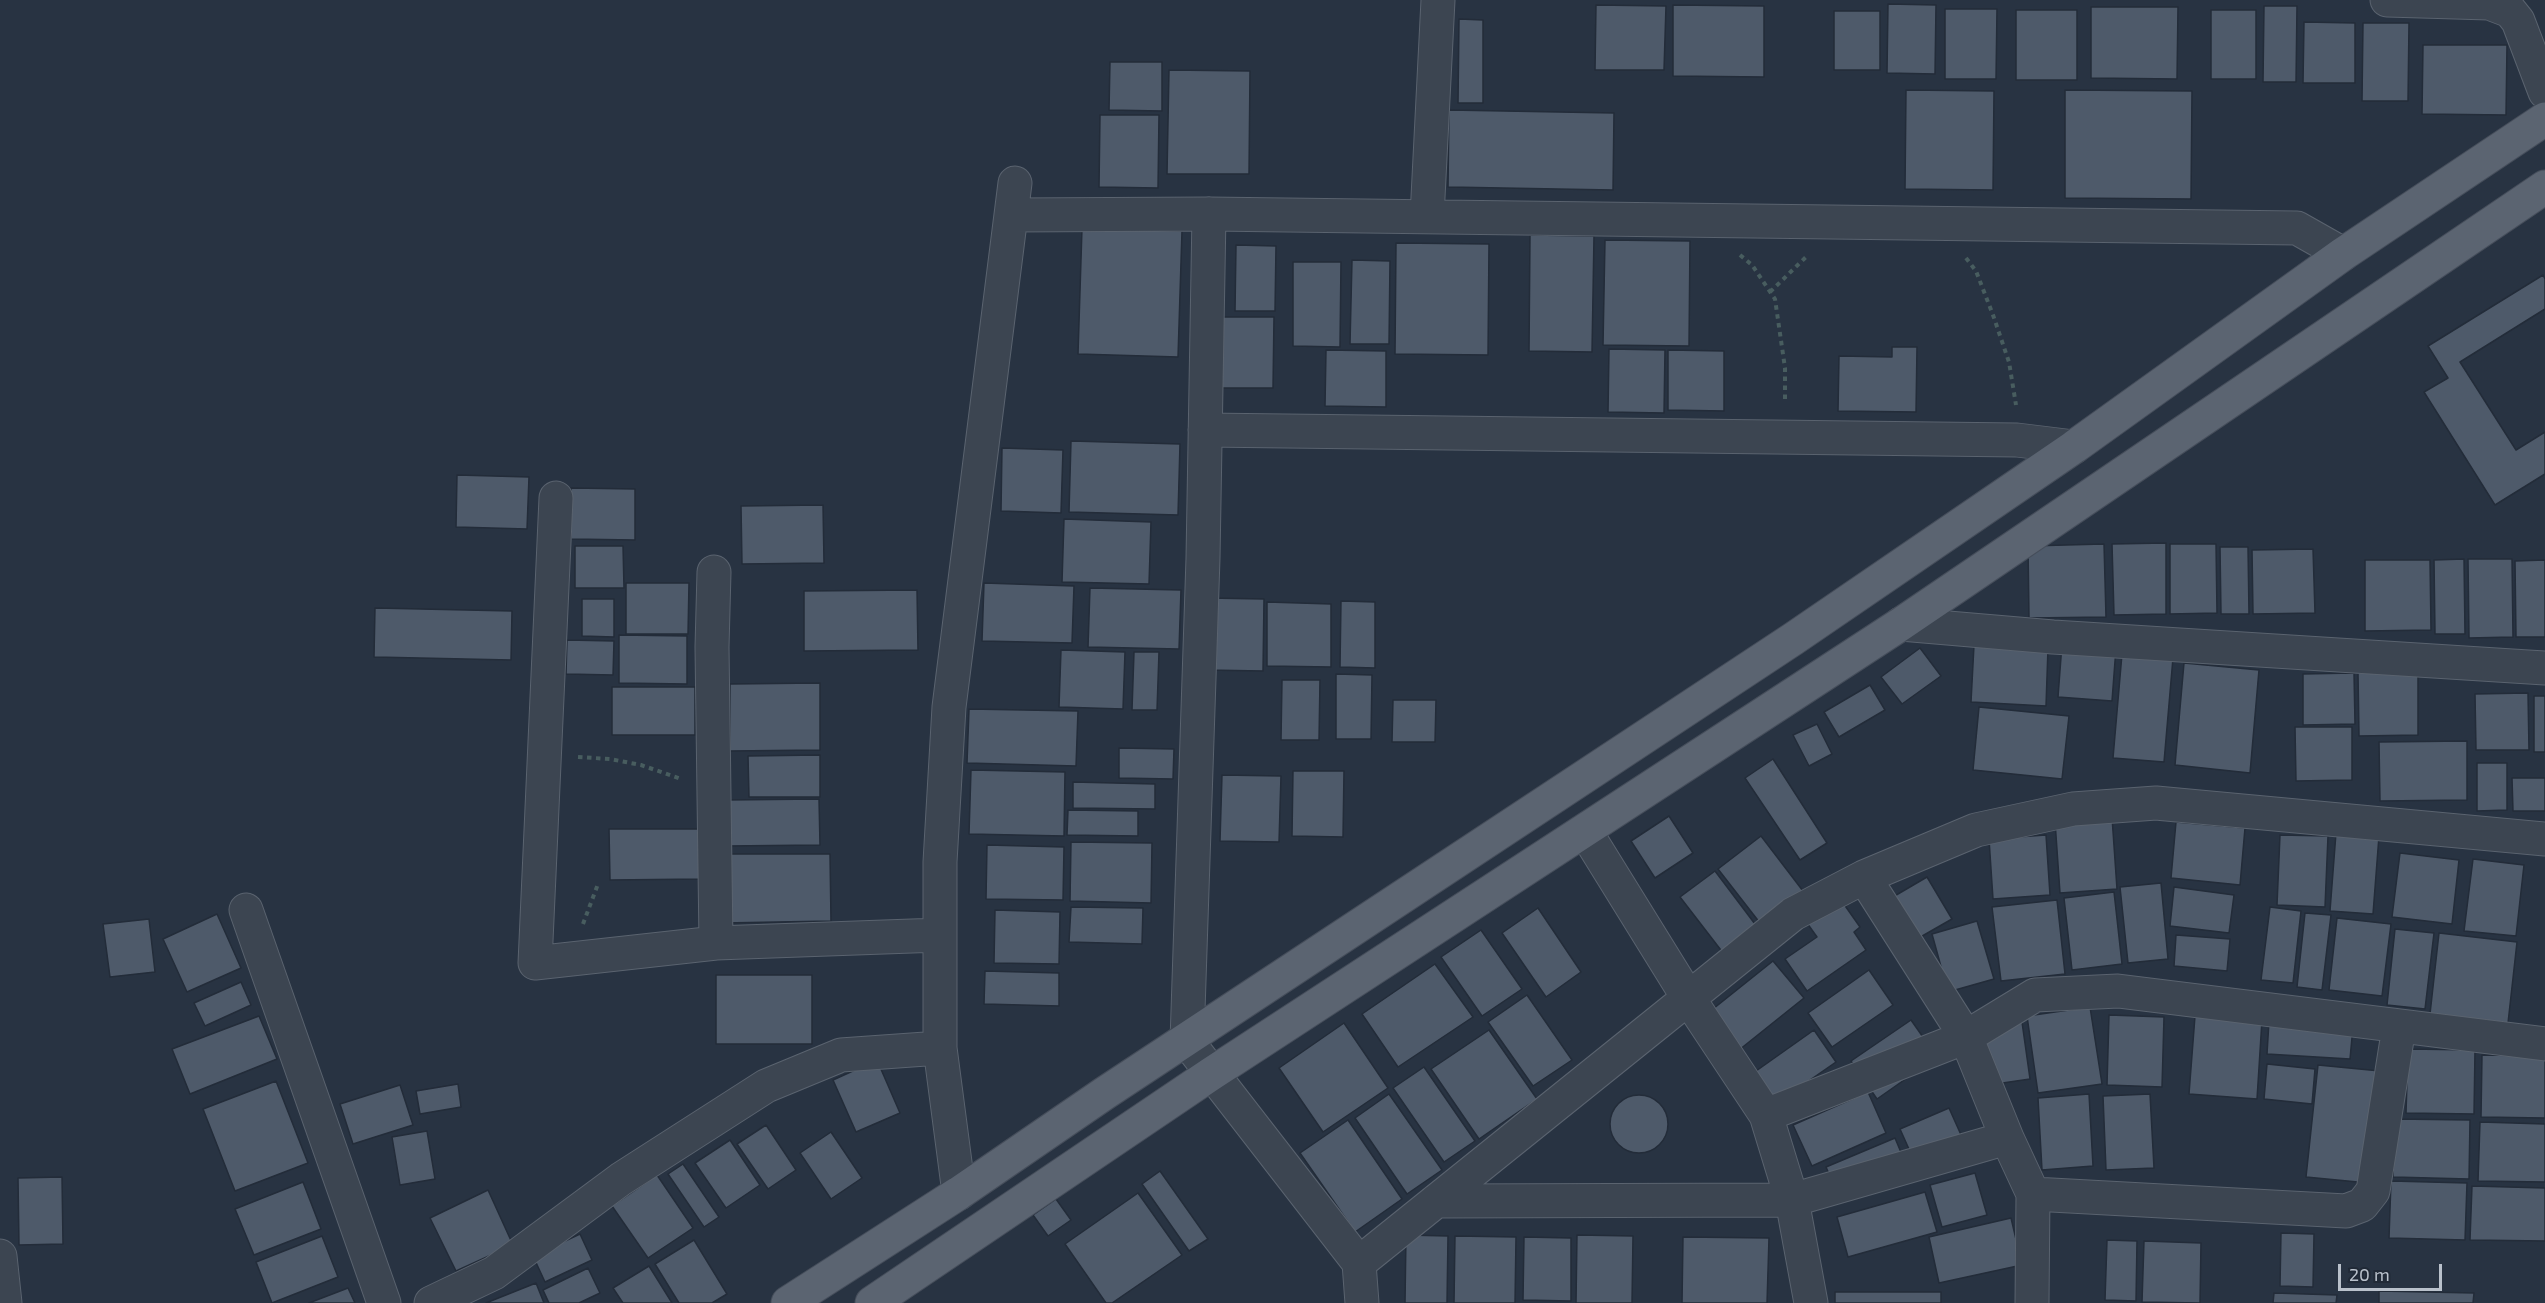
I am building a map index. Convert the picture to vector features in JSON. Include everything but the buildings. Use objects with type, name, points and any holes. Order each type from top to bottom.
[{"type":"main road","points":[[795,1301],[1105,1093],[1793,639],[2074,447],[2343,254],[2545,119]]},
{"type":"main road","points":[[872,1303],[1211,1074],[1901,624],[2545,187]]},
{"type":"street","points":[[1427,217],[1438,0]]},
{"type":"street","points":[[2387,0],[2500,5],[2510,11],[2518,21],[2545,92]]},
{"type":"street","points":[[959,1193],[940,1048],[940,862],[949,707],[1013,199],[1209,214],[2297,228],[2343,254]]},
{"type":"street","points":[[1209,214],[1187,1041],[1359,1263],[1362,1303]]},
{"type":"street","points":[[1205,430],[2017,440],[2074,447]]},
{"type":"street","points":[[556,498],[535,963],[716,943],[940,935]]},
{"type":"street","points":[[714,572],[712,647],[716,943]]},
{"type":"street","points":[[1901,624],[2053,637],[2545,668]]},
{"type":"street","points":[[1359,1263],[1793,914],[1864,877],[1976,830],[2073,809],[2156,803],[2545,839]]},
{"type":"street","points":[[1585,831],[1689,999],[1766,1115],[1792,1200],[1811,1303]]},
{"type":"street","points":[[1864,877],[1966,1037],[2007,1138],[2033,1194],[2032,1303]]},
{"type":"street","points":[[246,910],[384,1303]]},
{"type":"street","points":[[1766,1115],[1966,1037],[2035,996],[2118,991],[2250,1005],[2399,1027],[2545,1044]]},
{"type":"street","points":[[2033,1194],[2346,1211],[2362,1205],[2373,1191],[2399,1027]]},
{"type":"street","points":[[431,1303],[494,1273],[621,1179],[766,1086],[841,1055],[940,1048]]},
{"type":"street","points":[[1436,1201],[1792,1200],[2007,1138]]},
{"type":"street","points":[[0,1256],[5,1303]]},
{"type":"path","points":[[1698,220],[1752,265],[1775,299],[1785,368],[1785,437]]},
{"type":"path","points":[[1940,224],[1976,271],[1993,315],[2009,362],[2016,410],[2017,440]]},
{"type":"path","points":[[544,755],[610,759],[641,765],[687,782]]}]
